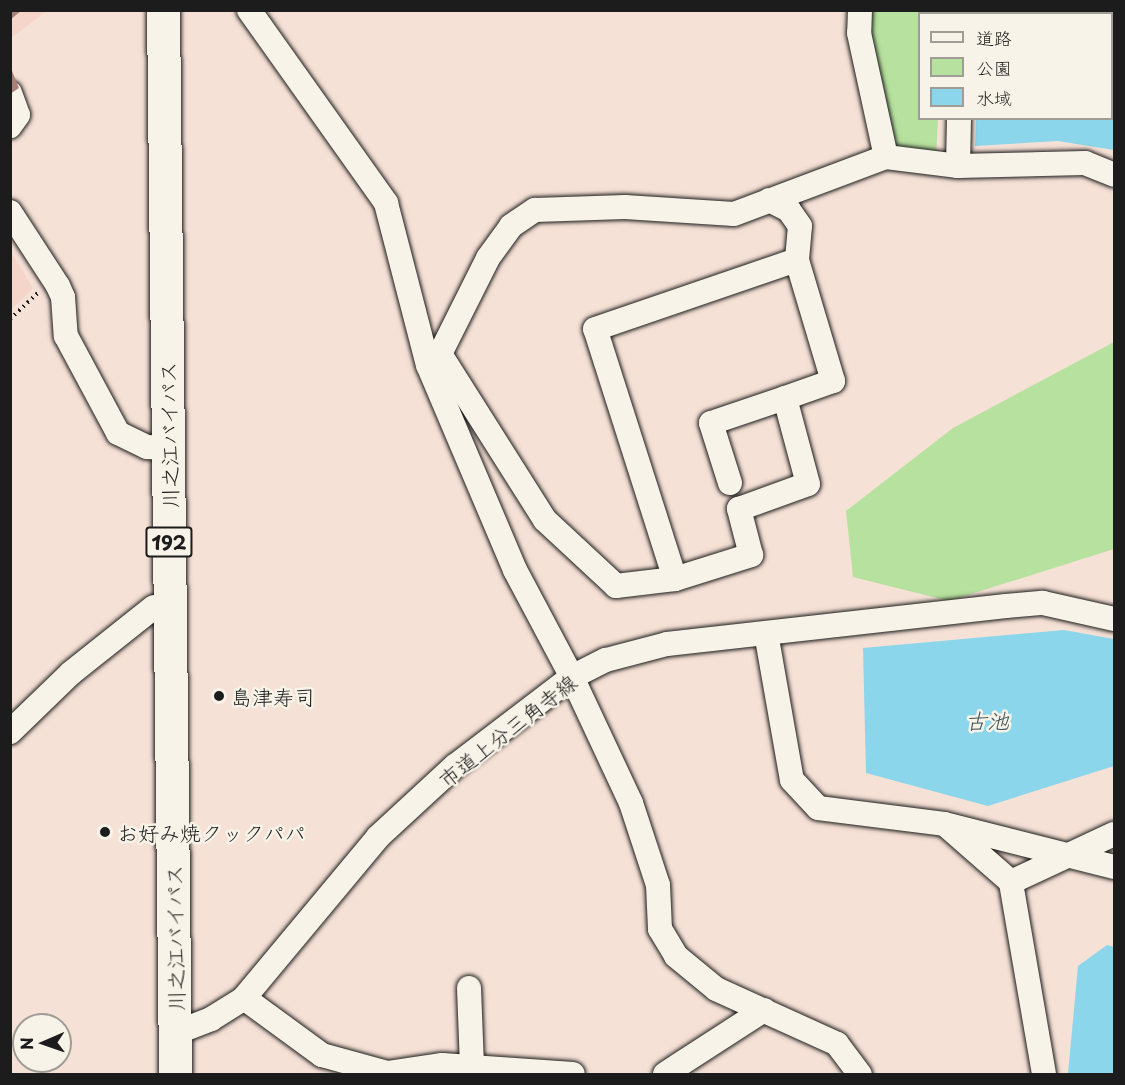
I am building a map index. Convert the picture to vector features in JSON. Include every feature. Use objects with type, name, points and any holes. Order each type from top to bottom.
[{"type":"highway","name":"川之江バイパス","points":[[163,10],[172,1061]]},
{"type":"street","points":[[249,10],[386,203],[434,360],[515,570],[572,677],[632,803],[658,885],[660,929],[676,956],[716,988],[837,1044],[860,1074]]},
{"type":"street","points":[[860,10],[859,33],[886,157]]},
{"type":"street","points":[[10,93],[18,115],[10,126]]},
{"type":"street","points":[[958,166],[959,120]]},
{"type":"street","points":[[434,360],[488,258],[512,226],[535,210],[625,207],[734,214],[886,157],[958,166],[1085,163],[1114,175]]},
{"type":"street","points":[[718,472],[711,423],[833,381],[797,260],[800,226],[789,210],[769,200]]},
{"type":"street","points":[[10,212],[63,297],[66,336],[118,433],[147,447],[168,448]]},
{"type":"street","points":[[675,579],[595,329],[797,260]]},
{"type":"street","points":[[434,360],[545,520],[616,586],[675,579],[751,555],[740,509],[808,484],[785,398]]},
{"type":"street","name":"市道上分三角寺線","points":[[172,1061],[211,1019],[244,998],[378,837],[455,766],[572,677],[606,660],[667,644],[1043,603],[1114,619]]},
{"type":"street","points":[[10,732],[71,673],[154,606]]},
{"type":"street","points":[[766,633],[792,780],[803,795],[818,808],[944,824],[1114,867]]},
{"type":"street","points":[[944,824],[1011,882],[1044,1074]]},
{"type":"street","points":[[1011,882],[1114,834]]},
{"type":"street","points":[[469,988],[472,1066]]},
{"type":"street","points":[[244,998],[322,1055],[387,1073],[442,1065],[573,1074]]},
{"type":"street","points":[[665,1074],[764,1010]]},
{"type":"path","points":[[10,319],[40,291],[34,281]]},
{"type":"shaded area","points":[[11,11],[47,11],[11,38]]},
{"type":"shaded area","points":[[10,250],[33,288],[11,310],[10,310]]},
{"type":"green space","points":[[863,11],[942,11],[918,12],[918,120],[938,120],[936,158],[890,151]]},
{"type":"green space","points":[[1114,342],[1114,549],[949,601],[853,577],[846,511],[953,428]]},
{"type":"water","points":[[980,11],[1114,11],[1114,150],[1058,141],[975,146],[976,120],[1113,120],[1113,12]]},
{"type":"water","name":"古池","points":[[1064,630],[1114,639],[1114,766],[988,806],[866,773],[863,648]]},
{"type":"water","points":[[1107,945],[1114,947],[1114,1074],[1068,1074],[1078,966]]},
{"type":"place","name":"島津寿司","points":[[219,696]]},
{"type":"place","name":"お好み焼クックパパ","points":[[105,832]]}]
